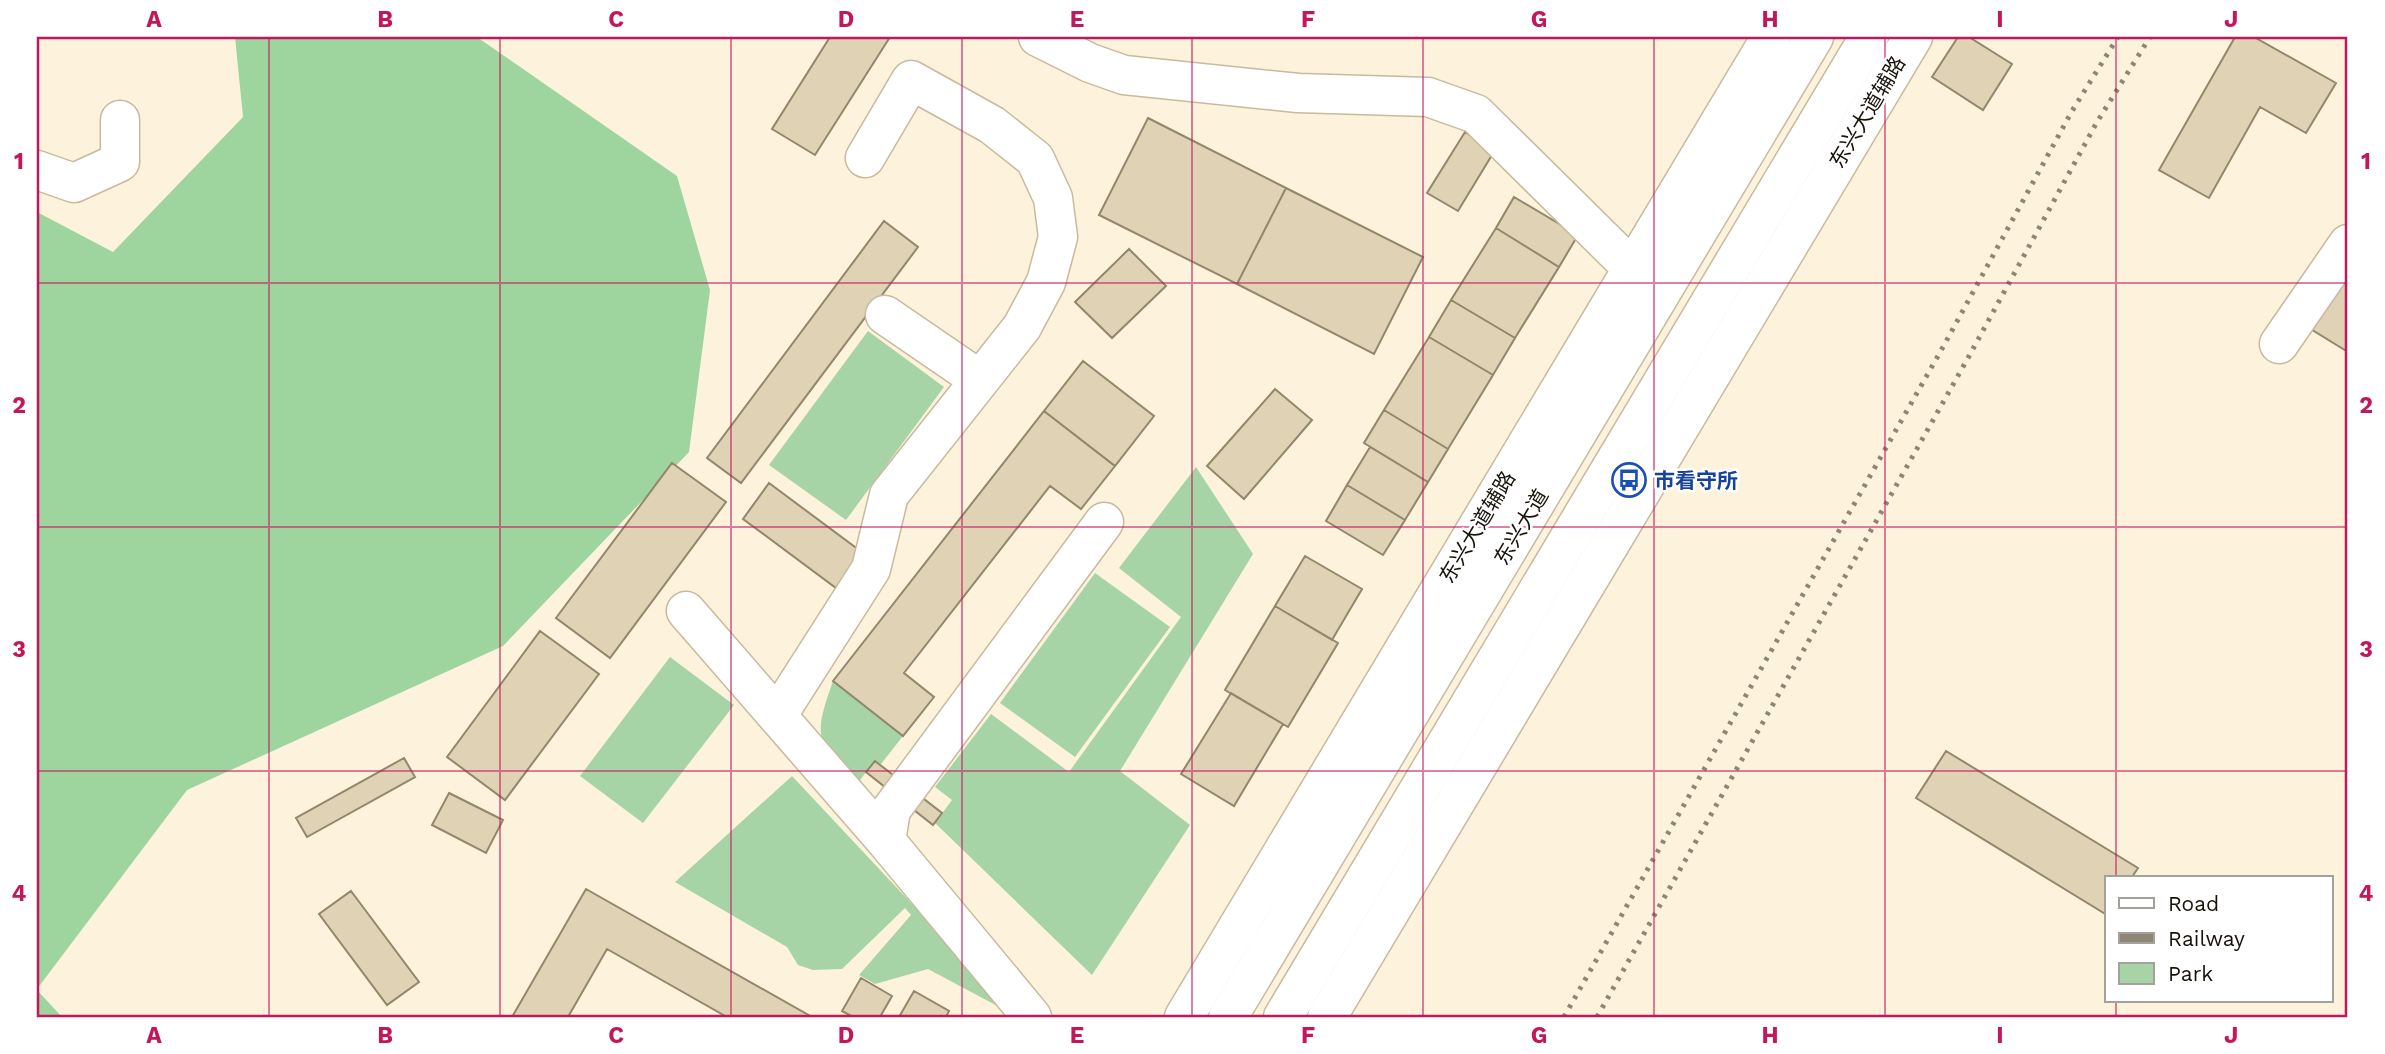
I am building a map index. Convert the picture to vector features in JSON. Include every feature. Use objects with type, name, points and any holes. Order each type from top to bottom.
[{"type":"street","points":[[1038,37],[1090,63],[1124,75],[1298,93],[1428,97],[1476,114],[1632,268]]},
{"type":"street","name":"东兴大道辅路","points":[[1184,1017],[1771,37]]},
{"type":"street","name":"东兴大道","points":[[1228,1017],[1814,37]]},
{"type":"street","points":[[1283,1017],[1869,37]]},
{"type":"street","name":"东兴大道辅路","points":[[1327,1017],[1913,37]]},
{"type":"street","points":[[777,716],[871,569],[889,495],[1022,327],[1046,282],[1058,236],[1053,198],[1035,159],[992,125],[911,80],[865,158]]},
{"type":"street","points":[[1710,138],[1778,97]]},
{"type":"street","points":[[37,170],[74,183],[120,162],[120,120]]},
{"type":"street","points":[[2279,344],[2348,244]]},
{"type":"street","points":[[885,315],[980,380]]},
{"type":"street","points":[[1667,376],[1736,332]]},
{"type":"street","points":[[1476,602],[1489,507]]},
{"type":"street","points":[[886,841],[891,810],[1104,522]]},
{"type":"street","points":[[686,611],[886,841],[1032,1017]]},
{"type":"street","points":[[1289,842],[1369,781]]},
{"type":"street","points":[[1360,889],[1392,908]]},
{"type":"green space","points":[[235,37],[477,37],[677,176],[710,290],[689,452],[503,646],[187,790],[37,989],[37,212],[113,252],[243,117]]},
{"type":"green space","points":[[868,331],[944,387],[846,520],[769,465]]},
{"type":"green space","points":[[1196,467],[1253,554],[1120,771],[1190,825],[1092,975],[935,823],[952,800],[935,787],[991,714],[1069,772],[1181,617],[1119,568]]},
{"type":"green space","points":[[1095,573],[1170,627],[1075,757],[1000,703]]},
{"type":"green space","points":[[670,657],[734,705],[643,823],[580,776]]},
{"type":"green space","points":[[833,681],[903,736],[881,764],[875,761],[855,786],[822,738],[822,716]]},
{"type":"green space","points":[[792,776],[1018,1017],[928,969],[875,984],[859,975],[911,915],[905,908],[842,969],[813,970],[798,965],[787,947],[675,882]]},
{"type":"green space","points":[[37,990],[62,1017],[37,1017]]},
{"type":"building","points":[[830,37],[890,37],[815,155],[772,129]]},
{"type":"building","points":[[1958,37],[1969,37],[2012,64],[1983,110],[1932,77]]},
{"type":"building","points":[[2235,37],[2254,37],[2336,83],[2306,133],[2260,107],[2209,198],[2159,170]]},
{"type":"building","points":[[1148,118],[1286,188],[1237,284],[1099,215]]},
{"type":"building","points":[[1465,132],[1495,150],[1458,211],[1427,193]]},
{"type":"building","points":[[1286,188],[1423,257],[1374,354],[1237,284]]},
{"type":"building","points":[[1514,197],[1578,235],[1559,267],[1496,228]]},
{"type":"building","points":[[884,221],[918,247],[741,483],[707,458]]},
{"type":"building","points":[[1496,228],[1559,267],[1515,338],[1451,300]]},
{"type":"building","points":[[1129,249],[1166,286],[1112,338],[1075,302]]},
{"type":"building","points":[[2348,276],[2348,352],[2309,328]]},
{"type":"building","points":[[1451,300],[1515,338],[1493,375],[1429,337]]},
{"type":"building","points":[[1429,337],[1493,375],[1448,449],[1384,410]]},
{"type":"building","points":[[1083,361],[1154,416],[1115,466],[1044,411]]},
{"type":"building","points":[[1275,389],[1312,420],[1244,499],[1207,466]]},
{"type":"building","points":[[1384,410],[1448,449],[1428,482],[1364,443]]},
{"type":"building","points":[[1044,411],[1115,466],[1081,509],[1050,486],[904,673],[934,697],[903,736],[833,681]]},
{"type":"building","points":[[1370,447],[1428,482],[1405,520],[1347,485]]},
{"type":"building","points":[[672,463],[726,502],[610,658],[556,618]]},
{"type":"building","points":[[769,483],[863,553],[836,588],[743,519]]},
{"type":"building","points":[[1347,485],[1405,520],[1383,555],[1326,521]]},
{"type":"building","points":[[1305,556],[1362,589],[1332,640],[1275,606]]},
{"type":"building","points":[[1275,606],[1338,643],[1288,727],[1225,690]]},
{"type":"building","points":[[540,631],[599,674],[505,800],[447,757]]},
{"type":"building","points":[[1231,693],[1283,724],[1234,806],[1181,774]]},
{"type":"building","points":[[1946,751],[2138,868],[2133,876],[2105,876],[2105,914],[1916,798]]},
{"type":"building","points":[[404,758],[415,777],[307,837],[296,818]]},
{"type":"building","points":[[875,761],[942,813],[933,825],[866,772]]},
{"type":"building","points":[[449,793],[503,820],[486,853],[432,825]]},
{"type":"building","points":[[586,889],[812,1017],[727,1017],[607,949],[568,1017],[512,1017]]},
{"type":"building","points":[[351,891],[419,982],[387,1005],[319,914]]},
{"type":"building","points":[[861,978],[892,996],[880,1017],[853,1017],[842,1011]]},
{"type":"building","points":[[914,991],[949,1011],[946,1017],[899,1017]]},
{"type":"railway","points":[[1564,1017],[1943,347],[2072,111],[2118,37]]},
{"type":"railway","points":[[1597,1017],[1968,358],[2097,122],[2150,37]]},
{"type":"place","name":"巿看守所","points":[[1629,480]]}]
